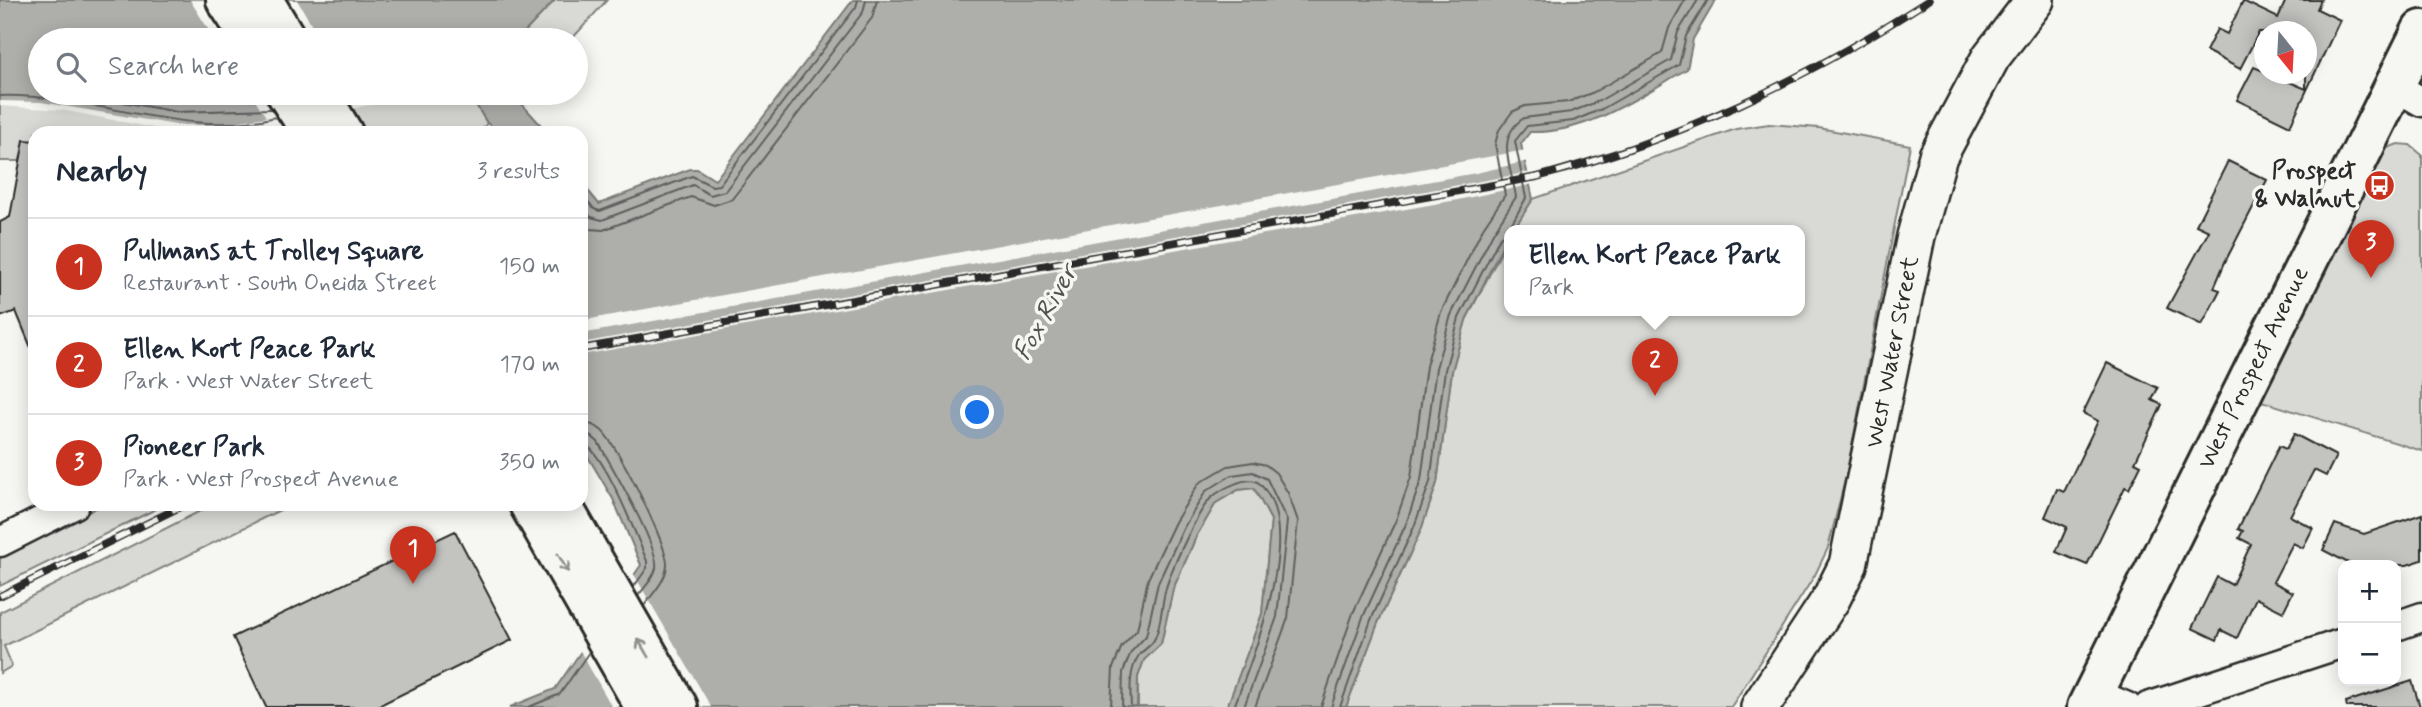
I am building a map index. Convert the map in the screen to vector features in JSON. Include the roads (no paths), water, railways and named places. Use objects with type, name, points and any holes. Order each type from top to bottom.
[{"type":"main road","points":[[226,0],[244,28]]},
{"type":"main road","points":[[263,0],[280,28]]},
{"type":"main road","name":"West Prospect Avenue","points":[[2103,702],[2408,94],[2422,30]]},
{"type":"main road","points":[[294,105],[307,126]]},
{"type":"main road","points":[[326,105],[339,126]]},
{"type":"main road","points":[[533,511],[645,707]]},
{"type":"main road","points":[[565,511],[678,707]]},
{"type":"street","name":"West Water Street","points":[[1760,707],[1831,599],[1848,565],[1916,236],[1938,156],[1991,57],[2035,0]]},
{"type":"street","points":[[0,542],[61,511]]},
{"type":"street","points":[[2401,624],[2422,617]]},
{"type":"street","points":[[2148,707],[2338,645]]},
{"type":"water","points":[[0,0],[555,0],[528,28],[28,28],[28,105],[0,103]]},
{"type":"water","name":"Fox River","points":[[853,0],[1716,0],[1693,39],[1687,69],[1612,112],[1572,127],[1530,132],[1521,144],[1533,199],[1516,225],[1504,225],[1504,242],[1466,320],[1452,371],[1437,483],[1421,530],[1378,623],[1346,707],[1227,707],[1262,614],[1271,520],[1254,488],[1238,490],[1216,503],[1197,535],[1173,589],[1161,644],[1144,660],[1138,677],[1137,707],[510,707],[555,689],[641,565],[613,499],[588,457],[588,191],[599,204],[690,169],[697,169],[715,180]]},
{"type":"water","points":[[32,105],[352,105],[267,126],[165,126],[63,107]]},
{"type":"water","points":[[476,105],[523,105],[542,126],[491,126]]},
{"type":"railway","points":[[588,348],[1537,177],[1641,145],[1740,104],[1835,56],[1929,0]]},
{"type":"railway","points":[[0,596],[172,511]]},
{"type":"place","name":"Prospect & Walnut","points":[[2379,185]]},
{"type":"place","name":"Pioneer Park","points":[[2371,278]]},
{"type":"place","name":"Ellen Kort Peace Park","points":[[1655,396]]},
{"type":"place","name":"Pullmans at Trolley Square","points":[[413,584]]}]
